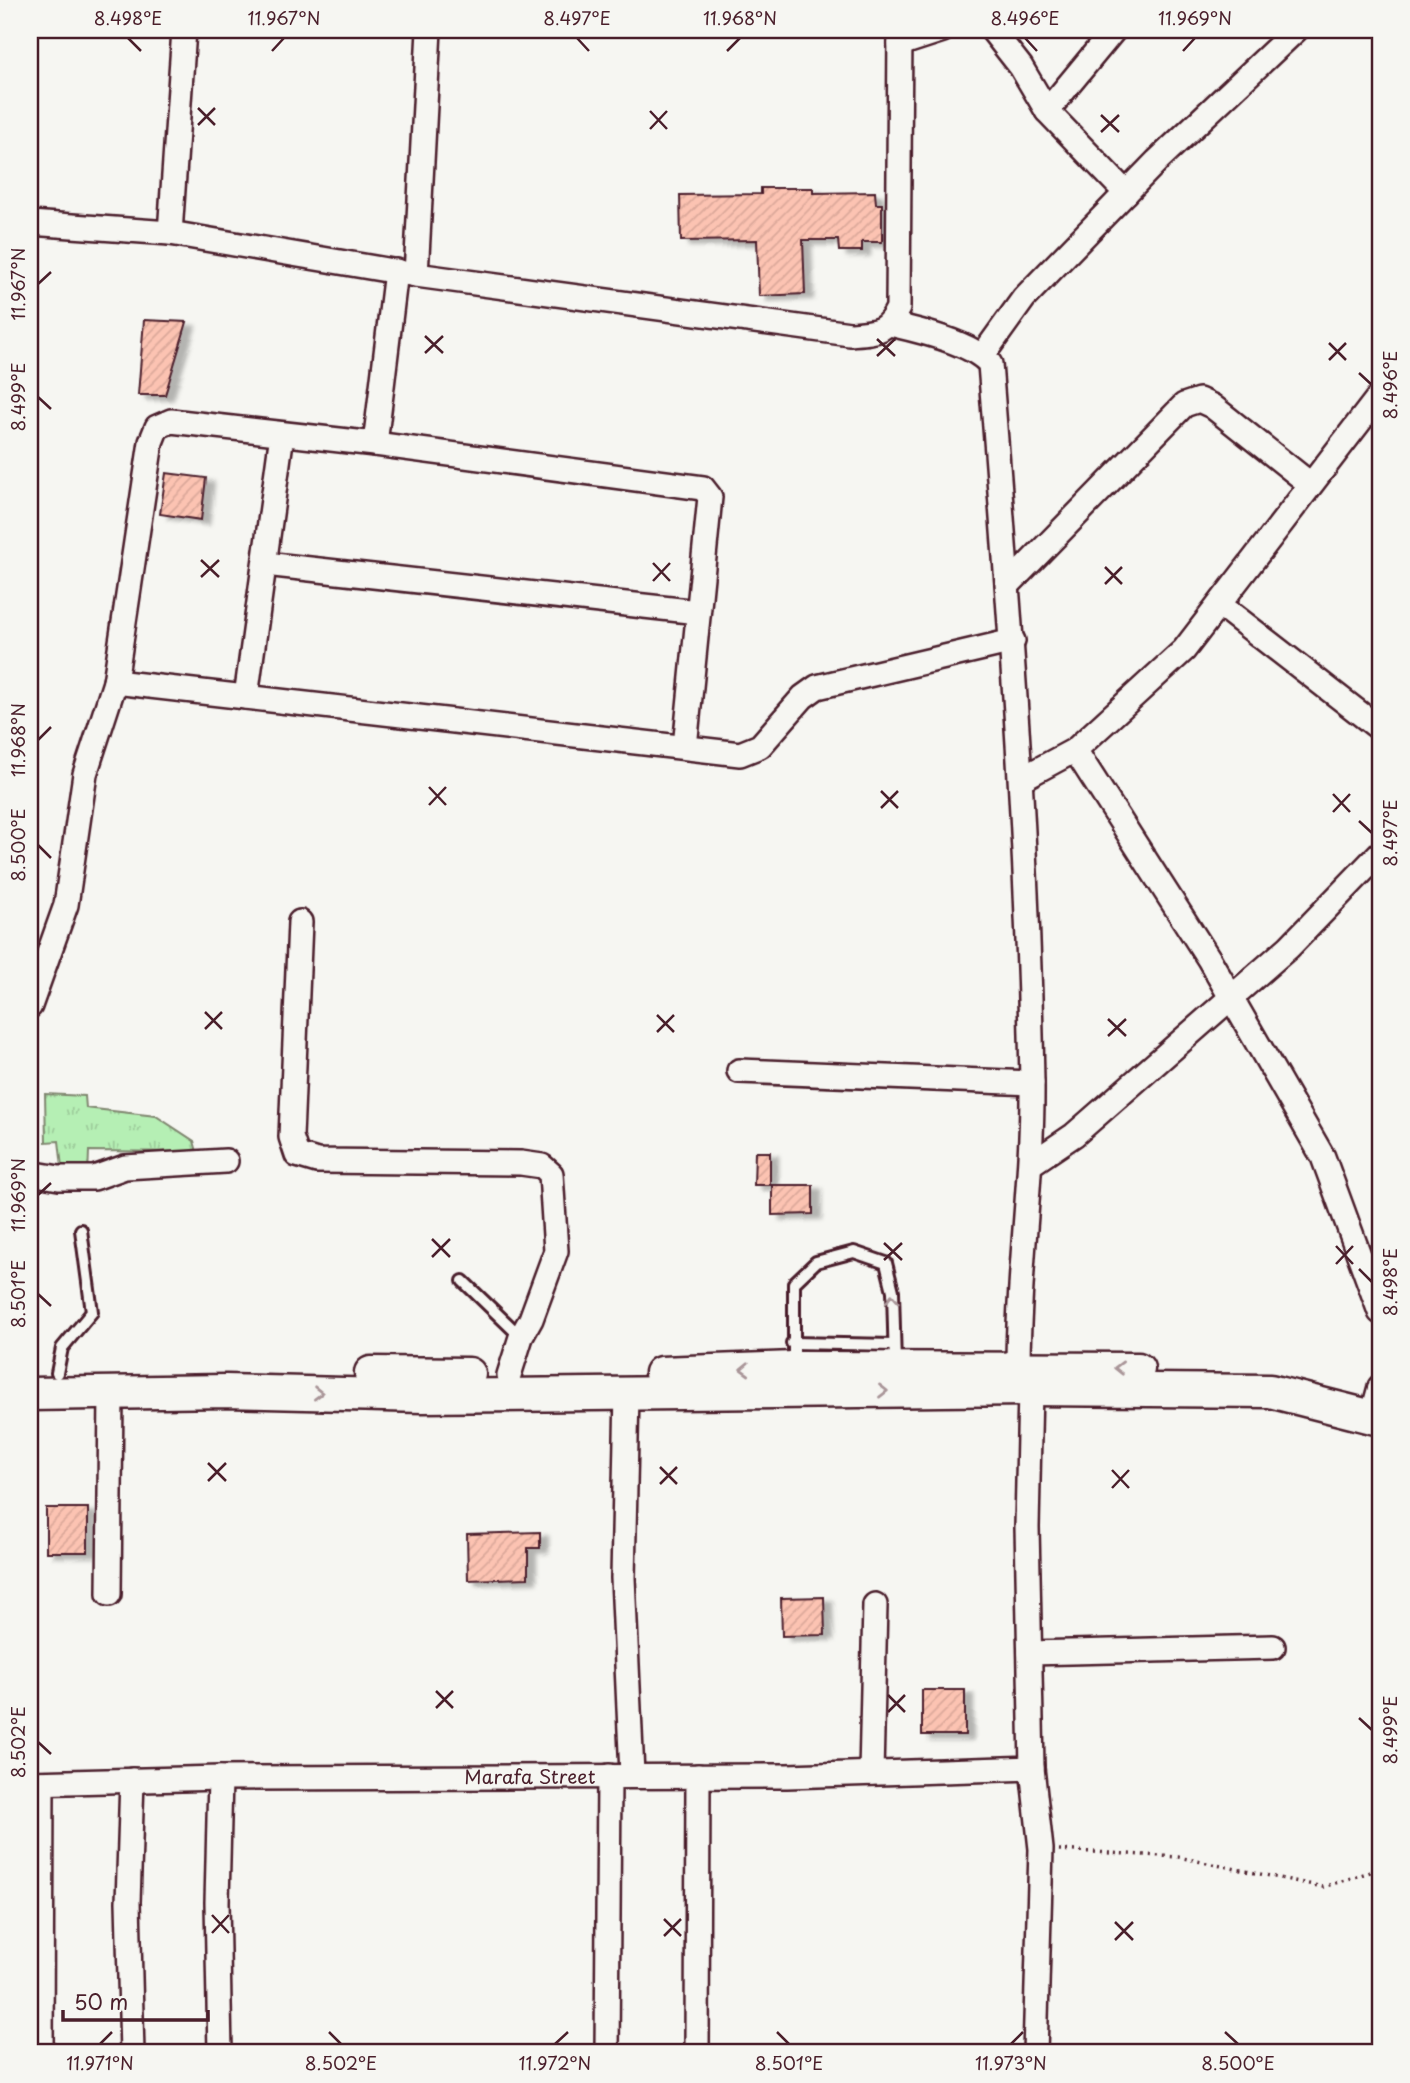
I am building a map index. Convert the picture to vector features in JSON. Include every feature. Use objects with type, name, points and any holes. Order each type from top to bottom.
[{"type":"main road","points":[[30,1394],[422,1385],[509,1374],[793,1355],[848,1368],[1024,1378],[1272,1371],[1378,1403]]},
{"type":"main road","points":[[43,1374],[254,1371],[422,1385],[627,1393],[848,1368],[895,1356],[1024,1378]]},
{"type":"street","points":[[170,233],[184,30]]},
{"type":"street","points":[[375,444],[406,273],[429,30]]},
{"type":"street","points":[[30,223],[170,233],[406,273],[850,334],[877,332],[890,324],[898,308],[900,37],[943,30]]},
{"type":"street","points":[[992,30],[1021,67],[1047,111],[1126,194]]},
{"type":"street","points":[[1047,111],[1114,30]]},
{"type":"street","points":[[983,355],[1024,298],[1126,194],[1296,30]]},
{"type":"street","points":[[890,324],[923,331],[983,355],[990,364],[1023,778],[1032,1083],[1031,1164],[1018,1297],[1024,1378],[1032,1768],[1041,1849],[1035,2053]]},
{"type":"street","points":[[1023,778],[1074,750],[1184,650],[1380,395]]},
{"type":"street","points":[[1008,584],[1184,405],[1199,400],[1212,406],[1310,484]]},
{"type":"street","points":[[30,1006],[66,905],[85,774],[115,682],[151,442],[157,427],[171,421],[375,444],[703,488],[710,498],[685,747]]},
{"type":"street","points":[[246,697],[282,434]]},
{"type":"street","points":[[265,564],[698,612]]},
{"type":"street","points":[[1220,605],[1380,729]]},
{"type":"street","points":[[115,682],[740,754],[760,746],[803,697],[817,687],[1013,641]]},
{"type":"street","points":[[1074,750],[1231,997],[1323,1157],[1380,1312]]},
{"type":"street","points":[[1031,1164],[1074,1135],[1289,947],[1380,853]]},
{"type":"street","points":[[300,922],[291,1137],[297,1155],[317,1161],[521,1163],[542,1166],[551,1174],[556,1251],[509,1374]]},
{"type":"street","points":[[738,1071],[1032,1083]]},
{"type":"street","points":[[30,1172],[60,1178],[94,1178],[125,1167],[226,1161]]},
{"type":"street","points":[[109,1594],[111,1393]]},
{"type":"street","points":[[627,1393],[624,1578],[632,1774]]},
{"type":"street","points":[[871,1773],[875,1605]]},
{"type":"street","points":[[1030,1653],[1273,1647]]},
{"type":"street","name":"Marafa Street","points":[[36,1783],[220,1777],[632,1774],[698,1776],[1032,1768]]},
{"type":"street","points":[[607,2053],[609,1776]]},
{"type":"street","points":[[697,2053],[698,1776]]},
{"type":"street","points":[[220,1777],[217,1902],[220,2053]]},
{"type":"street","points":[[132,1780],[128,1902],[132,2053]]},
{"type":"street","points":[[36,1783],[41,2053]]},
{"type":"lane","points":[[43,1374],[92,1312],[81,1230]]},
{"type":"lane","points":[[793,1355],[794,1283],[816,1262],[854,1252],[886,1263],[892,1290],[895,1356]]},
{"type":"lane","points":[[463,1281],[521,1337]]},
{"type":"path","points":[[1041,1849],[1178,1857],[1323,1887],[1370,1872],[1380,1863]]},
{"type":"green space","points":[[45,1094],[85,1096],[86,1108],[156,1116],[194,1141],[197,1152],[89,1151],[88,1177],[63,1176],[59,1141],[46,1142]]},
{"type":"building","points":[[761,188],[813,188],[813,193],[875,192],[876,204],[882,204],[882,242],[862,242],[862,251],[839,251],[838,240],[803,240],[805,294],[759,296],[757,240],[681,241],[680,195],[761,194]]},
{"type":"building","points":[[144,320],[187,322],[165,395],[138,395]]},
{"type":"building","points":[[166,473],[206,478],[201,520],[160,514]]},
{"type":"building","points":[[755,1152],[770,1152],[770,1185],[754,1185]]},
{"type":"building","points":[[772,1185],[813,1185],[813,1214],[772,1215]]},
{"type":"building","points":[[46,1508],[88,1508],[88,1552],[46,1552]]},
{"type":"building","points":[[540,1532],[540,1548],[528,1548],[528,1578],[468,1580],[467,1534]]},
{"type":"building","points":[[824,1597],[825,1635],[782,1636],[781,1598]]},
{"type":"building","points":[[922,1690],[965,1690],[965,1735],[922,1735]]}]
